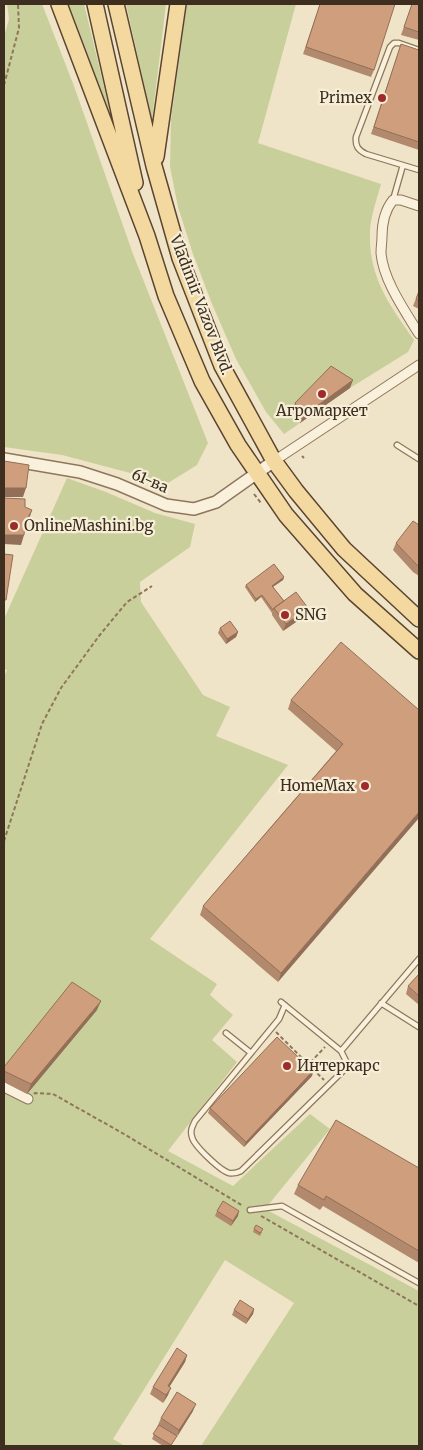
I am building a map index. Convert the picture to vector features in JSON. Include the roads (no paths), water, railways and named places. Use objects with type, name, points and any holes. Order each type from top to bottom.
[{"type":"main road","points":[[59,4],[146,236]]},
{"type":"main road","points":[[95,4],[146,236]]},
{"type":"main road","name":"Vladimir Vazov Blvd.","points":[[116,4],[154,166],[180,258],[222,366],[274,461],[296,491],[344,549],[419,619]]},
{"type":"main road","points":[[154,166],[178,4]]},
{"type":"main road","name":"Vladimir Vazov Blvd.","points":[[146,236],[166,296],[202,380],[238,445],[286,515],[355,594],[419,651]]},
{"type":"street","points":[[419,206],[402,200],[393,200],[387,207],[382,228],[381,254],[388,281],[399,304],[419,334]]},
{"type":"street","points":[[274,461],[419,365]]},
{"type":"street","name":"61-ва","points":[[4,459],[80,472],[117,484],[166,505],[194,509],[216,502],[274,461]]},
{"type":"street","points":[[4,1087],[28,1099]]},
{"type":"lane","points":[[419,50],[399,43],[394,43],[390,47],[355,143],[360,152],[419,170]]},
{"type":"lane","points":[[393,200],[403,165]]},
{"type":"lane","points":[[397,445],[419,459]]},
{"type":"lane","points":[[341,1051],[419,959]]},
{"type":"lane","points":[[381,1003],[419,1027]]},
{"type":"lane","points":[[283,1004],[341,1051],[347,1063],[343,1071],[241,1171],[230,1173],[223,1170],[194,1143],[191,1129],[251,1053],[279,1019],[283,1004]]},
{"type":"lane","points":[[226,1033],[251,1053]]},
{"type":"lane","points":[[250,1210],[282,1206],[419,1283]]},
{"type":"place","name":"Primex","points":[[382,98]]},
{"type":"place","name":"Агромаркет","points":[[322,394]]},
{"type":"place","name":"ОnlineMashini.bg","points":[[14,526]]},
{"type":"place","name":"SNG","points":[[285,615]]},
{"type":"place","name":"HomeMax","points":[[365,786]]},
{"type":"place","name":"Интеркарс","points":[[287,1066]]}]
